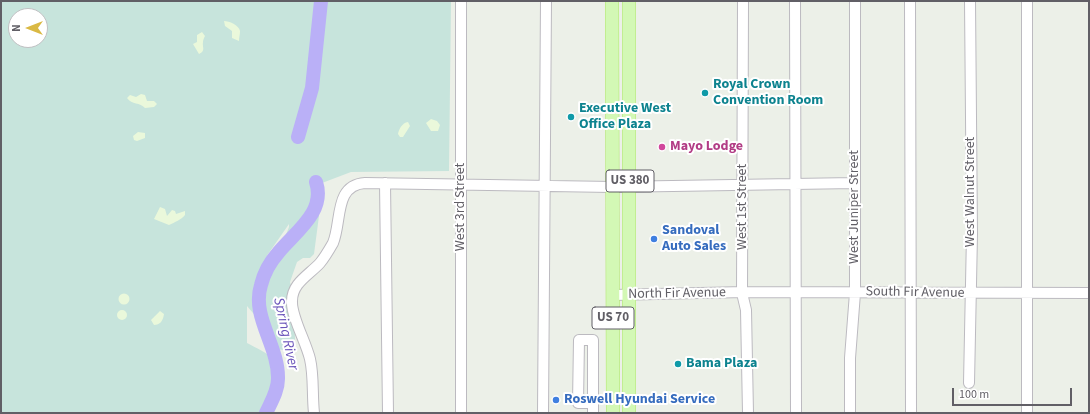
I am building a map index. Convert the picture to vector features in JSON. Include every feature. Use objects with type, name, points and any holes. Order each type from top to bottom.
[{"type":"main road","name":"US 70","points":[[612,1],[613,413]]},
{"type":"main road","name":"US 380","points":[[629,1],[629,413]]},
{"type":"street","name":"West 3rd Street","points":[[461,1],[461,413]]},
{"type":"street","points":[[542,413],[546,1]]},
{"type":"street","name":"West 1st Street","points":[[743,1],[742,293],[746,310],[748,413]]},
{"type":"street","points":[[795,1],[796,413]]},
{"type":"street","name":"West Juniper Street","points":[[850,413],[850,358],[855,293],[855,1]]},
{"type":"street","points":[[910,1],[911,413]]},
{"type":"street","name":"West Walnut Street","points":[[969,383],[972,234],[970,1]]},
{"type":"street","points":[[1027,1],[1027,413]]},
{"type":"street","points":[[314,413],[310,358],[293,310],[292,296],[298,284],[321,262],[330,248],[337,230],[343,198],[351,186],[359,183],[630,187],[854,183]]},
{"type":"street","points":[[386,183],[388,413]]},
{"type":"street","name":"South Fir Avenue","points":[[742,293],[1089,293]]},
{"type":"street","name":"North Fir Avenue","points":[[613,295],[742,293]]},
{"type":"street","points":[[579,340],[593,340],[593,408],[578,403],[579,340]]},
{"type":"shaded area","points":[[1,1],[451,1],[449,171],[351,172],[322,183],[313,195],[319,216],[314,254],[310,258],[303,258],[297,262],[290,282],[294,297],[295,339],[292,346],[283,350],[277,349],[270,333],[247,306],[247,343],[265,352],[271,357],[278,367],[280,374],[281,381],[279,396],[276,403],[265,413],[1,413]],"holes":[[[289,224],[283,240],[274,252],[266,257]]]},
{"type":"sand","points":[[224,21],[238,27],[240,31],[239,41],[232,38],[232,31],[225,26]]},
{"type":"sand","points":[[202,32],[205,36],[203,41],[203,50],[199,54],[193,44],[197,42],[197,35]]},
{"type":"sand","points":[[141,94],[145,95],[147,101],[154,101],[157,104],[154,107],[145,108],[131,102],[127,98],[130,95],[136,97]]},
{"type":"sand","points":[[431,119],[437,121],[440,125],[438,131],[431,131],[426,123]]},
{"type":"sand","points":[[408,122],[410,126],[403,137],[400,137],[398,134],[400,128]]},
{"type":"sand","points":[[138,132],[145,133],[145,138],[137,141],[134,140],[133,136]]},
{"type":"sand","points":[[160,207],[165,209],[167,216],[172,210],[175,211],[176,214],[185,211],[185,215],[180,220],[169,225],[154,219]]},
{"type":"sand","points":[[122,294],[126,294],[128,295],[128,303],[122,304],[119,301],[119,297]]},
{"type":"sand","points":[[120,310],[124,310],[126,311],[126,319],[120,320],[117,317],[117,313]]},
{"type":"sand","points":[[160,311],[164,314],[163,319],[160,323],[154,325],[151,320]]},
{"type":"waterway","name":"Spring River","points":[[298,137],[312,88],[321,1]]},
{"type":"waterway","name":"Spring River","points":[[266,413],[276,392],[278,379],[274,355],[262,320],[260,309],[259,297],[261,285],[272,260],[307,221],[313,212],[317,203],[318,193],[316,182]]},
{"type":"place","name":"Royal Crown Convention Room","points":[[705,93]]},
{"type":"place","name":"Executive West Office Plaza","points":[[571,117]]},
{"type":"place","name":"Mayo Lodge","points":[[662,147]]},
{"type":"place","name":"Sandoval Auto Sales","points":[[654,239]]},
{"type":"place","name":"Bama Plaza","points":[[678,364]]},
{"type":"place","name":"Roswell Hyundai Service","points":[[556,400]]}]
